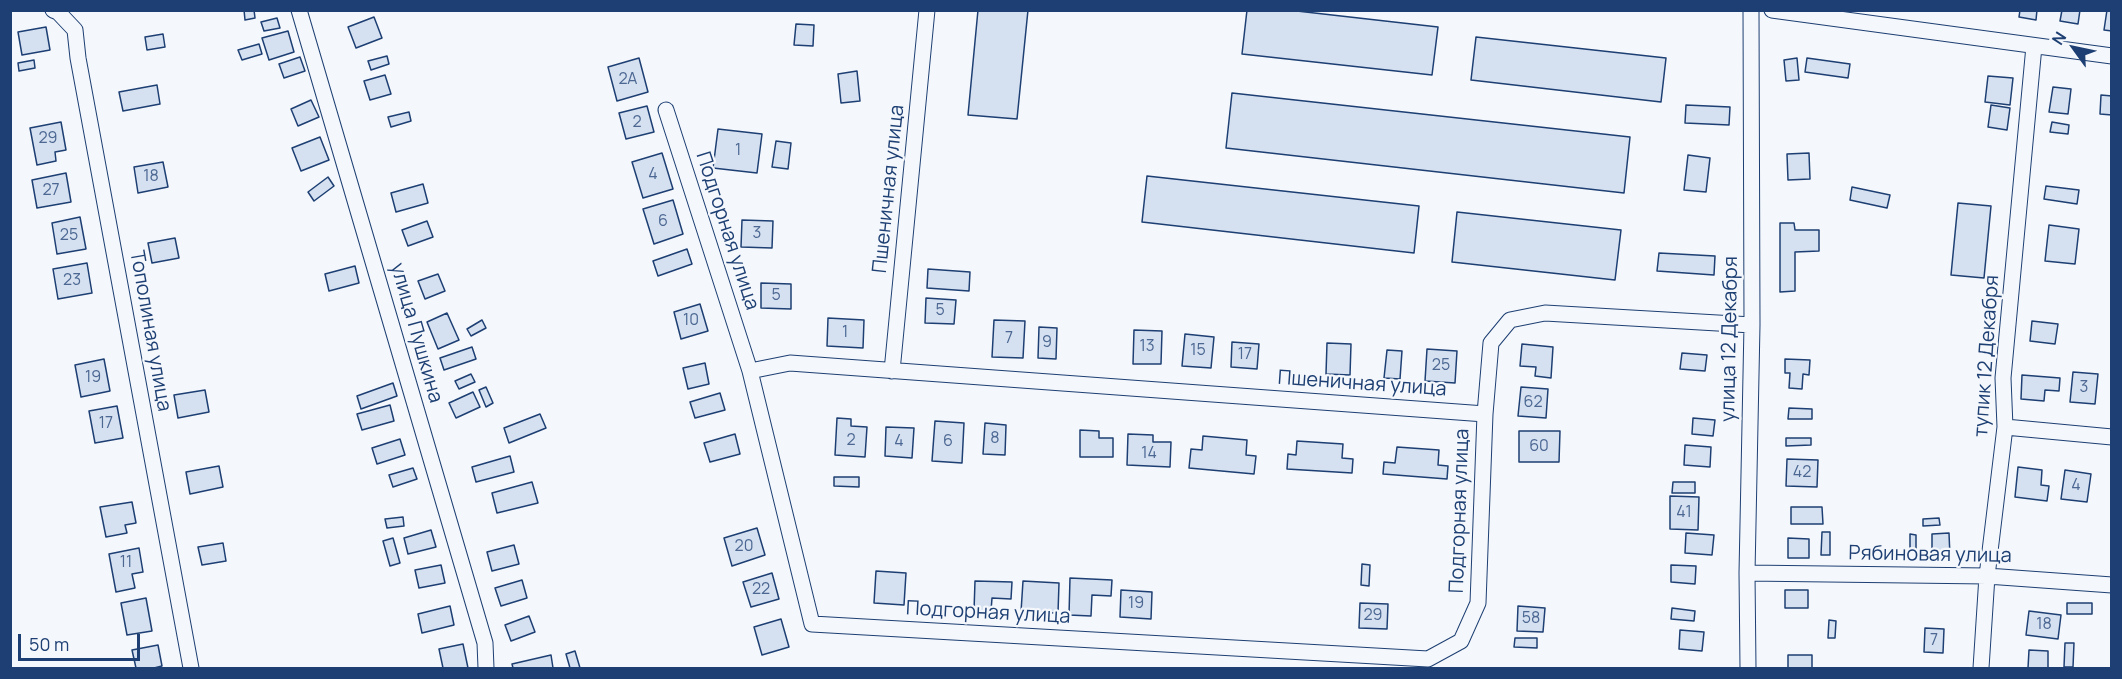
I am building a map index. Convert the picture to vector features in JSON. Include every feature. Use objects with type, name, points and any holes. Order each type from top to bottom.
[{"type":"street","name":"Тополиная улица","points":[[53,10],[58,12],[75,30],[80,69],[191,669]]},
{"type":"street","name":"улица Пушкина","points":[[299,10],[485,643],[486,669]]},
{"type":"street","name":"Пшеничная улица","points":[[892,371],[927,10]]},
{"type":"street","name":"улица 12 Декабря","points":[[1748,669],[1747,573],[1752,325],[1751,10]]},
{"type":"street","points":[[1772,10],[2112,56]]},
{"type":"street","name":"тупик 12 Декабря","points":[[1981,669],[1987,576],[2005,427],[2003,378],[2034,46]]},
{"type":"street","name":"Подгорная улица","points":[[666,110],[750,371],[812,624],[1428,659],[1461,641],[1478,603],[1485,414]]},
{"type":"street","points":[[1485,414],[1491,343],[1510,320],[1545,313],[1752,325]]},
{"type":"street","name":"Пшеничная улица","points":[[750,371],[790,363],[1485,414]]},
{"type":"street","points":[[2005,427],[2112,437]]},
{"type":"street","name":"Рябиновая улица","points":[[1747,573],[1987,576],[2112,585]]},
{"type":"building","points":[[244,10],[254,10],[255,18],[245,20]]},
{"type":"building","points":[[978,10],[1028,10],[1017,119],[968,115]]},
{"type":"building","points":[[1247,10],[1288,10],[1438,27],[1432,75],[1242,54]]},
{"type":"building","points":[[2020,10],[2037,10],[2036,20],[2019,17]]},
{"type":"building","points":[[2062,10],[2080,10],[2078,24],[2060,21]]},
{"type":"building","points":[[2107,10],[2112,10],[2112,31],[2104,30]]},
{"type":"building","points":[[374,17],[382,38],[356,48],[348,27]]},
{"type":"building","points":[[277,18],[280,28],[264,31],[261,22]]},
{"type":"building","points":[[796,24],[814,25],[813,46],[794,45]]},
{"type":"building","points":[[46,27],[50,50],[22,55],[18,32]]},
{"type":"building","points":[[288,31],[294,52],[269,60],[262,38]]},
{"type":"building","points":[[163,34],[165,47],[147,50],[145,37]]},
{"type":"building","points":[[1476,37],[1666,58],[1661,102],[1471,80]]},
{"type":"building","points":[[259,44],[262,54],[242,60],[238,50]]},
{"type":"building","points":[[387,56],[389,64],[371,70],[368,61]]},
{"type":"building","points":[[300,57],[305,71],[284,78],[279,64]]},
{"type":"building","points":[[639,58],[648,92],[617,101],[608,67]]},
{"type":"building","points":[[1797,58],[1799,80],[1786,81],[1784,60]]},
{"type":"building","points":[[1807,58],[1850,64],[1848,78],[1805,72]]},
{"type":"building","points":[[34,60],[35,68],[19,71],[18,63]]},
{"type":"building","points":[[857,71],[860,101],[841,103],[838,74]]},
{"type":"building","points":[[385,75],[391,94],[370,100],[364,81]]},
{"type":"building","points":[[1988,76],[2013,78],[2010,105],[1985,102]]},
{"type":"building","points":[[157,85],[160,104],[123,111],[119,92]]},
{"type":"building","points":[[2053,87],[2071,89],[2068,114],[2049,112]]},
{"type":"building","points":[[1232,93],[1630,137],[1624,193],[1226,148]]},
{"type":"building","points":[[2101,95],[2112,96],[2112,115],[2100,114]]},
{"type":"building","points":[[311,100],[319,117],[298,126],[291,109]]},
{"type":"building","points":[[1686,105],[1730,107],[1729,125],[1685,123]]},
{"type":"building","points":[[1991,105],[2010,108],[2007,130],[1988,127]]},
{"type":"building","points":[[647,106],[654,132],[626,139],[619,113]]},
{"type":"building","points":[[409,112],[411,121],[391,127],[388,117]]},
{"type":"building","points":[[61,122],[66,150],[55,152],[56,161],[37,165],[30,128]]},
{"type":"building","points":[[2052,122],[2069,125],[2068,134],[2050,132]]},
{"type":"building","points":[[718,129],[762,134],[757,173],[713,168]]},
{"type":"building","points":[[320,137],[329,160],[301,171],[292,148]]},
{"type":"building","points":[[776,141],[791,143],[788,169],[772,167]]},
{"type":"building","points":[[662,153],[673,189],[643,198],[632,162]]},
{"type":"building","points":[[1809,153],[1810,179],[1788,180],[1787,154]]},
{"type":"building","points":[[1688,155],[1710,158],[1706,192],[1684,190]]},
{"type":"building","points":[[163,162],[168,187],[138,193],[134,167]]},
{"type":"building","points":[[66,173],[71,202],[37,208],[32,180]]},
{"type":"building","points":[[1147,176],[1419,206],[1414,253],[1142,222]]},
{"type":"building","points":[[328,177],[334,186],[314,201],[308,192]]},
{"type":"building","points":[[423,184],[428,203],[396,212],[391,193]]},
{"type":"building","points":[[2046,186],[2079,190],[2077,204],[2044,199]]},
{"type":"building","points":[[1852,187],[1890,195],[1887,208],[1850,200]]},
{"type":"building","points":[[673,200],[683,234],[654,244],[643,209]]},
{"type":"building","points":[[1958,203],[1991,206],[1984,278],[1951,275]]},
{"type":"building","points":[[1457,212],[1621,230],[1615,280],[1452,262]]},
{"type":"building","points":[[80,217],[86,249],[57,254],[52,223]]},
{"type":"building","points":[[742,220],[773,221],[772,248],[741,247]]},
{"type":"building","points":[[427,221],[433,237],[408,246],[402,230]]},
{"type":"building","points":[[1780,223],[1794,223],[1795,230],[1819,230],[1819,251],[1795,252],[1795,291],[1780,292]]},
{"type":"building","points":[[2049,225],[2079,229],[2075,264],[2045,261]]},
{"type":"building","points":[[175,238],[179,258],[152,263],[148,243]]},
{"type":"building","points":[[687,249],[692,264],[658,276],[653,261]]},
{"type":"building","points":[[1659,253],[1715,256],[1714,275],[1657,271]]},
{"type":"building","points":[[87,263],[92,293],[58,299],[53,269]]},
{"type":"building","points":[[355,266],[359,283],[329,291],[325,274]]},
{"type":"building","points":[[928,269],[970,272],[969,291],[927,288]]},
{"type":"building","points":[[438,274],[445,291],[425,299],[418,281]]},
{"type":"building","points":[[761,283],[791,284],[791,309],[761,308]]},
{"type":"building","points":[[926,298],[956,300],[954,324],[925,323]]},
{"type":"building","points":[[700,304],[708,331],[681,339],[674,312]]},
{"type":"building","points":[[447,313],[459,340],[438,349],[427,322]]},
{"type":"building","points":[[828,318],[864,320],[863,348],[827,346]]},
{"type":"building","points":[[482,320],[486,328],[471,336],[467,329]]},
{"type":"building","points":[[994,320],[1025,321],[1023,358],[992,357]]},
{"type":"building","points":[[2032,321],[2058,324],[2055,344],[2030,341]]},
{"type":"building","points":[[1039,327],[1057,328],[1056,359],[1038,358]]},
{"type":"building","points":[[1134,330],[1162,331],[1161,364],[1133,364]]},
{"type":"building","points":[[1185,334],[1214,337],[1211,368],[1182,366]]},
{"type":"building","points":[[1232,342],[1259,344],[1257,369],[1231,367]]},
{"type":"building","points":[[1327,343],[1351,344],[1350,375],[1326,374]]},
{"type":"building","points":[[1522,344],[1553,347],[1551,378],[1535,376],[1536,367],[1520,366]]},
{"type":"building","points":[[472,347],[476,359],[444,370],[440,358]]},
{"type":"building","points":[[1427,349],[1457,351],[1455,383],[1425,381]]},
{"type":"building","points":[[1387,350],[1402,351],[1400,379],[1384,378]]},
{"type":"building","points":[[1682,353],[1707,355],[1705,371],[1680,369]]},
{"type":"building","points":[[104,359],[110,391],[81,397],[75,365]]},
{"type":"building","points":[[1785,359],[1810,360],[1809,375],[1803,374],[1802,389],[1789,388],[1790,373],[1785,373]]},
{"type":"building","points":[[705,363],[709,384],[688,389],[683,368]]},
{"type":"building","points":[[2073,372],[2098,374],[2095,404],[2070,402]]},
{"type":"building","points":[[471,374],[475,382],[459,389],[455,381]]},
{"type":"building","points":[[2022,375],[2060,378],[2059,391],[2045,390],[2044,401],[2021,399]]},
{"type":"building","points":[[393,383],[397,396],[361,409],[357,396]]},
{"type":"building","points":[[486,387],[493,403],[486,407],[479,390]]},
{"type":"building","points":[[1521,387],[1548,389],[1546,418],[1518,416]]},
{"type":"building","points":[[205,390],[209,412],[178,418],[174,395]]},
{"type":"building","points":[[473,392],[480,407],[456,418],[449,403]]},
{"type":"building","points":[[720,393],[725,410],[695,418],[690,402]]},
{"type":"building","points":[[390,405],[394,421],[362,430],[357,414]]},
{"type":"building","points":[[117,406],[123,438],[95,443],[89,411]]},
{"type":"building","points":[[1789,408],[1812,409],[1812,419],[1788,419]]},
{"type":"building","points":[[540,414],[546,428],[509,443],[504,428]]},
{"type":"building","points":[[837,418],[851,419],[851,426],[867,427],[865,457],[835,455]]},
{"type":"building","points":[[1693,418],[1715,420],[1713,436],[1692,434]]},
{"type":"building","points":[[935,421],[964,423],[962,463],[932,461]]},
{"type":"building","points":[[985,423],[1006,425],[1005,455],[983,454]]},
{"type":"building","points":[[886,427],[914,428],[912,458],[885,456]]},
{"type":"building","points":[[1080,430],[1099,431],[1099,438],[1113,438],[1113,457],[1080,457]]},
{"type":"building","points":[[1519,431],[1560,431],[1559,462],[1519,462]]},
{"type":"building","points":[[735,434],[740,454],[710,462],[704,443]]},
{"type":"building","points":[[1128,434],[1153,435],[1153,442],[1171,442],[1170,467],[1127,465]]},
{"type":"building","points":[[1203,436],[1247,440],[1246,455],[1256,456],[1254,474],[1189,468],[1191,449],[1202,450]]},
{"type":"building","points":[[1786,438],[1811,438],[1811,445],[1786,446]]},
{"type":"building","points":[[400,439],[405,455],[377,464],[372,448]]},
{"type":"building","points":[[1297,441],[1343,444],[1342,458],[1353,459],[1352,473],[1287,469],[1288,454],[1296,455]]},
{"type":"building","points":[[1685,445],[1711,447],[1710,467],[1684,465]]},
{"type":"building","points":[[1397,447],[1439,450],[1438,465],[1448,466],[1447,479],[1383,474],[1384,462],[1395,463]]},
{"type":"building","points":[[510,456],[514,472],[476,482],[472,467]]},
{"type":"building","points":[[1787,459],[1818,460],[1817,487],[1786,486]]},
{"type":"building","points":[[219,466],[223,487],[190,494],[186,472]]},
{"type":"building","points":[[2018,467],[2042,470],[2041,485],[2049,486],[2047,501],[2015,497]]},
{"type":"building","points":[[413,468],[417,479],[393,487],[389,475]]},
{"type":"building","points":[[2065,470],[2091,474],[2087,502],[2061,499]]},
{"type":"building","points":[[834,477],[859,477],[859,487],[834,486]]},
{"type":"building","points":[[532,482],[538,503],[497,513],[492,493]]},
{"type":"building","points":[[1673,482],[1695,482],[1695,493],[1672,493]]},
{"type":"building","points":[[1670,496],[1699,497],[1698,530],[1670,529]]},
{"type":"building","points":[[132,502],[136,523],[125,525],[127,533],[106,537],[100,507]]},
{"type":"building","points":[[1791,507],[1822,507],[1823,524],[1791,524]]},
{"type":"building","points":[[403,517],[404,526],[387,528],[385,519]]},
{"type":"building","points":[[1939,518],[1940,525],[1923,526],[1923,519]]},
{"type":"building","points":[[757,528],[765,555],[732,566],[724,538]]},
{"type":"building","points":[[431,530],[436,547],[408,554],[404,538]]},
{"type":"building","points":[[1822,532],[1830,532],[1830,555],[1821,555]]},
{"type":"building","points":[[1686,533],[1714,535],[1712,555],[1685,553]]},
{"type":"building","points":[[1949,533],[1950,557],[1932,558],[1932,534]]},
{"type":"building","points":[[1910,534],[1916,535],[1916,550],[1910,550]]},
{"type":"building","points":[[393,538],[400,563],[390,566],[383,541]]},
{"type":"building","points":[[1788,538],[1809,539],[1809,558],[1788,558]]},
{"type":"building","points":[[223,543],[226,561],[202,565],[198,547]]},
{"type":"building","points":[[514,545],[519,564],[492,571],[487,552]]},
{"type":"building","points":[[139,548],[143,572],[132,574],[135,588],[116,592],[109,554]]},
{"type":"building","points":[[1362,564],[1370,565],[1369,586],[1361,585]]},
{"type":"building","points":[[441,565],[445,583],[419,588],[415,570]]},
{"type":"building","points":[[1671,565],[1696,566],[1695,584],[1671,582]]},
{"type":"building","points":[[876,571],[906,573],[904,605],[874,603]]},
{"type":"building","points":[[772,573],[779,599],[751,607],[743,582]]},
{"type":"building","points":[[1070,578],[1112,580],[1111,596],[1092,595],[1091,616],[1069,615]]},
{"type":"building","points":[[522,580],[527,598],[501,606],[495,588]]},
{"type":"building","points":[[975,581],[1012,582],[1011,599],[992,598],[991,611],[974,611]]},
{"type":"building","points":[[1023,581],[1059,583],[1058,613],[1021,612]]},
{"type":"building","points":[[1121,590],[1152,592],[1151,619],[1120,617]]},
{"type":"building","points":[[1785,590],[1808,590],[1808,608],[1785,608]]},
{"type":"building","points":[[146,598],[152,631],[127,635],[121,603]]},
{"type":"building","points":[[1360,603],[1388,604],[1387,629],[1359,628]]},
{"type":"building","points":[[2067,603],[2092,603],[2092,614],[2067,614]]},
{"type":"building","points":[[450,606],[454,625],[422,633],[418,614]]},
{"type":"building","points":[[1518,606],[1545,608],[1543,632],[1517,631]]},
{"type":"building","points":[[1672,608],[1695,611],[1694,621],[1671,619]]},
{"type":"building","points":[[2029,611],[2061,615],[2058,639],[2026,635]]},
{"type":"building","points":[[529,616],[535,632],[511,641],[505,625]]},
{"type":"building","points":[[781,619],[789,647],[762,655],[754,627]]},
{"type":"building","points":[[1829,620],[1836,621],[1835,638],[1828,638]]},
{"type":"building","points":[[1925,628],[1944,629],[1943,653],[1924,652]]},
{"type":"building","points":[[1680,630],[1704,632],[1702,651],[1679,649]]},
{"type":"building","points":[[1515,638],[1537,638],[1537,648],[1514,647]]},
{"type":"building","points":[[2065,643],[2074,643],[2073,667],[2064,667]]},
{"type":"building","points":[[463,644],[468,668],[443,668],[439,649]]},
{"type":"building","points":[[158,645],[162,666],[136,668],[132,650]]},
{"type":"building","points":[[2029,650],[2048,651],[2048,668],[2028,668]]},
{"type":"building","points":[[575,651],[580,668],[570,668],[566,654]]},
{"type":"building","points":[[551,655],[553,668],[513,668],[512,664]]},
{"type":"building","points":[[1788,655],[1812,655],[1812,668],[1788,668]]}]
